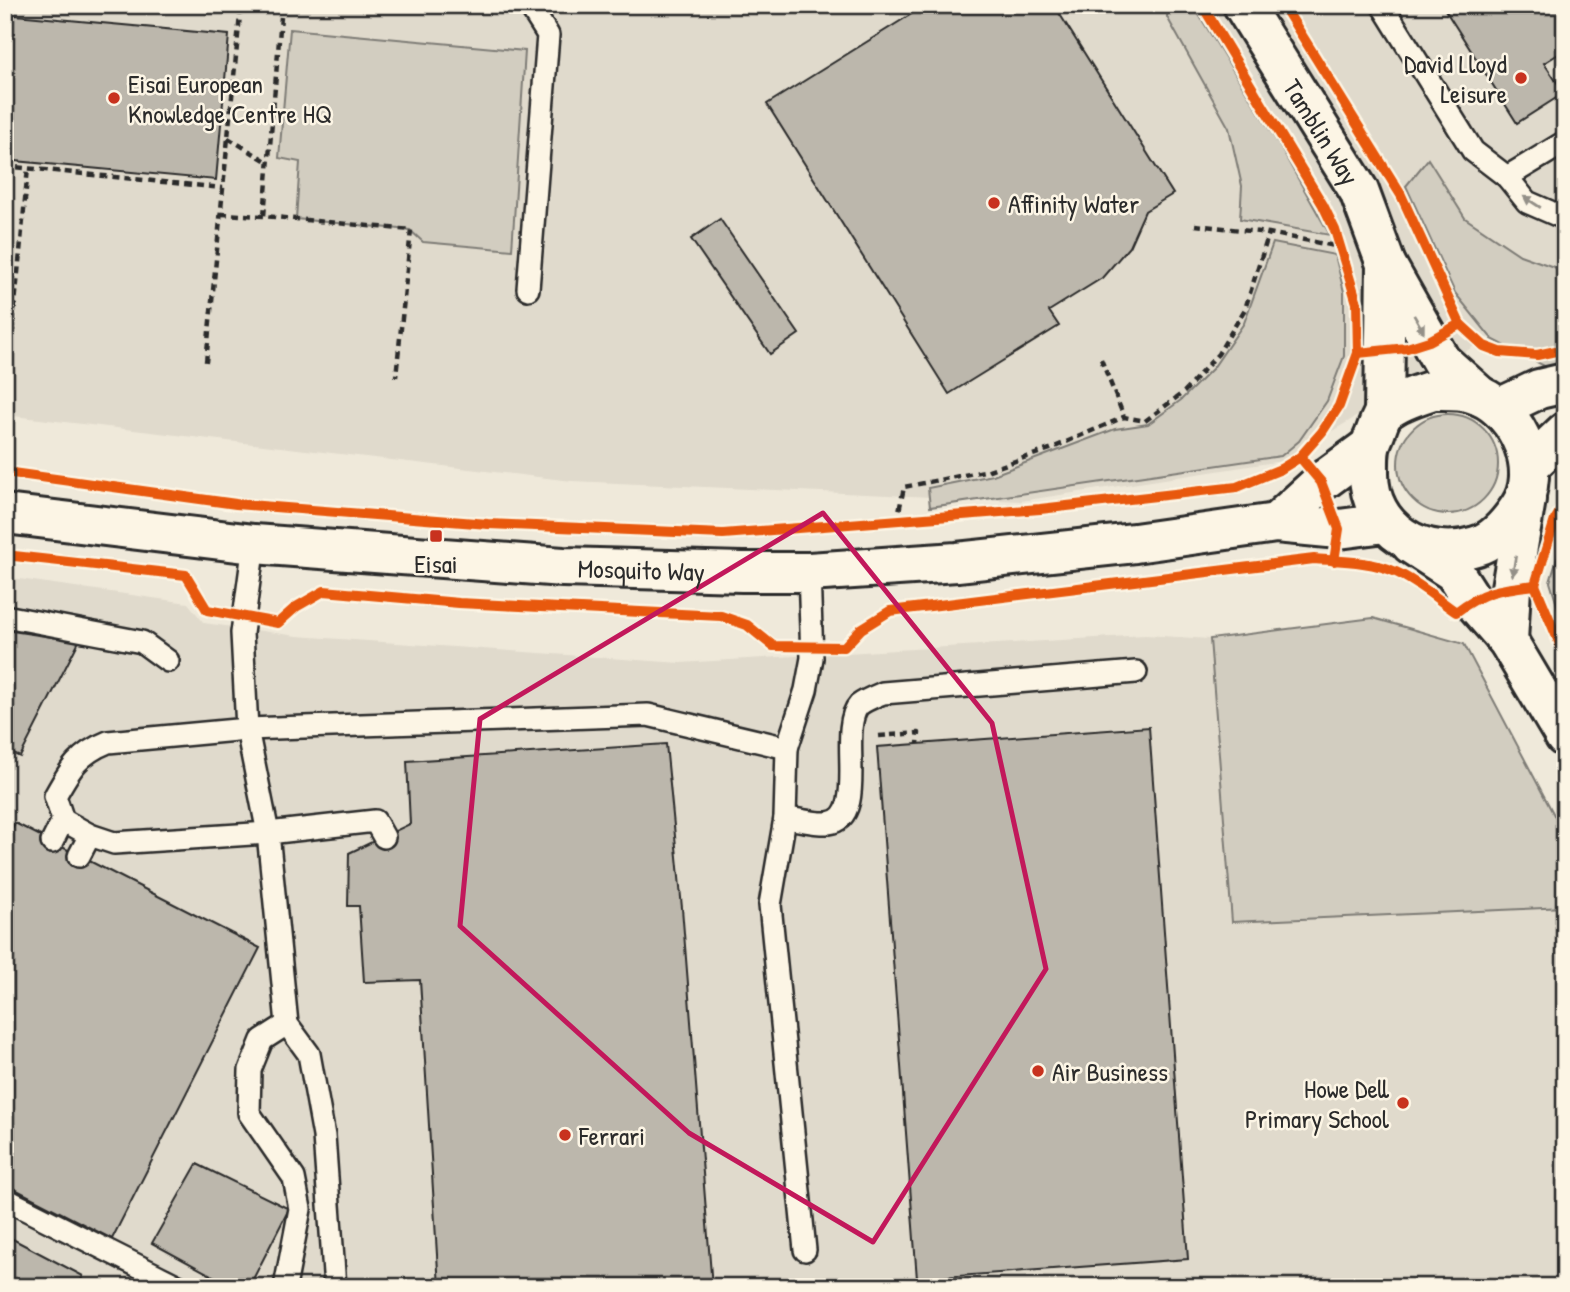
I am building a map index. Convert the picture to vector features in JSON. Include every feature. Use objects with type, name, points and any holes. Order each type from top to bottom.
[{"type":"street","name":"Tamblin Way","points":[[1243,5],[1359,191],[1386,264],[1441,361],[1490,402]]},
{"type":"street","name":"Tamblin Way","points":[[1384,413],[1386,264]]},
{"type":"street","points":[[1490,402],[1565,383]]},
{"type":"street","points":[[1507,641],[1511,588],[1527,482],[1520,433],[1490,402],[1459,390],[1433,390],[1410,398],[1384,413],[1369,447],[1368,491],[1398,533],[1454,572],[1472,600],[1507,641],[1565,737]]},
{"type":"street","points":[[1398,533],[1448,552],[1479,546],[1507,526],[1527,482],[1565,432]]},
{"type":"street","points":[[1276,523],[1321,482],[1369,447]]},
{"type":"street","name":"Mosquito Way","points":[[5,514],[254,544],[563,567],[809,572],[971,561],[1135,543],[1276,523],[1398,533]]},
{"type":"lane","points":[[528,289],[548,35],[529,5]]},
{"type":"lane","points":[[1382,5],[1473,151],[1507,177],[1527,202],[1565,216]]},
{"type":"lane","points":[[1507,177],[1565,142]]},
{"type":"lane","points":[[254,544],[243,633],[247,729],[268,833],[287,1024],[309,1054],[324,1136],[335,1287]]},
{"type":"lane","points":[[805,1250],[771,905],[785,818],[787,748],[806,690],[811,658],[809,572]]},
{"type":"lane","points":[[5,615],[142,642],[169,661]]},
{"type":"lane","points":[[785,818],[829,823],[841,816],[851,795],[852,718],[860,704],[883,693],[1136,672]]},
{"type":"lane","points":[[384,837],[375,821],[268,833],[114,843],[90,835],[63,820],[55,796],[77,760],[92,748],[108,742],[247,729],[648,715],[787,748]]},
{"type":"lane","points":[[52,842],[63,820]]},
{"type":"lane","points":[[79,856],[90,835]]},
{"type":"lane","points":[[285,1287],[300,1209],[294,1178],[249,1113],[250,1070],[262,1040],[287,1024]]},
{"type":"lane","points":[[5,1199],[180,1287]]},
{"type":"path","points":[[206,362],[241,5]]},
{"type":"path","points":[[264,216],[282,5]]},
{"type":"path","points":[[228,138],[268,162]]},
{"type":"path","points":[[5,166],[223,188]]},
{"type":"path","points":[[12,346],[28,168]]},
{"type":"path","points":[[221,214],[411,230],[396,377]]},
{"type":"path","points":[[1195,225],[1269,233],[1342,253]]},
{"type":"path","points":[[1335,230],[1342,253]]},
{"type":"path","points":[[897,521],[904,486],[989,470],[1050,449],[1124,417],[1145,421],[1184,392],[1218,354],[1245,309],[1269,233]]},
{"type":"path","points":[[1101,359],[1124,417]]},
{"type":"path","points":[[884,522],[910,520]]},
{"type":"highlighted area","points":[[823,513],[992,723],[1046,969],[873,1242],[689,1133],[460,926],[480,719]]},
{"type":"shaded area","points":[[5,5],[1565,5],[1565,292],[1282,461],[1021,501],[572,481],[5,415]]},
{"type":"shaded area","points":[[1168,5],[1184,5],[1196,10],[1279,145],[1330,235],[1240,219],[1242,186],[1229,128],[1167,17]]},
{"type":"shaded area","points":[[290,29],[525,51],[512,250],[423,242],[410,230],[296,219],[300,162],[279,158]]},
{"type":"shaded area","points":[[1428,159],[1465,218],[1520,255],[1565,271],[1565,365],[1548,368],[1492,339],[1455,293],[1406,186]]},
{"type":"shaded area","points":[[1273,243],[1335,255],[1344,292],[1344,356],[1327,401],[1299,441],[1281,456],[930,507],[928,488],[993,475],[1115,429],[1148,424],[1181,400],[1213,368],[1244,323]]},
{"type":"shaded area","points":[[1448,414],[1467,418],[1483,429],[1494,445],[1498,464],[1494,483],[1483,499],[1467,510],[1448,514],[1429,510],[1413,499],[1402,483],[1398,464],[1402,445],[1413,429],[1429,418]]},
{"type":"shaded area","points":[[1565,532],[1565,631],[1550,582]]},
{"type":"shaded area","points":[[5,577],[188,603],[204,623],[297,636],[680,663],[1145,635],[1210,639],[1232,922],[1565,907],[1565,1287],[5,1287]]},
{"type":"shaded area","points":[[1373,618],[1464,644],[1554,815],[1565,824],[1565,907],[1232,922],[1210,639]]},
{"type":"building","name":"Affinity Water","points":[[926,5],[1054,5],[1173,194],[1145,211],[1129,247],[1102,278],[1049,311],[1059,326],[949,394],[767,104]]},
{"type":"building","name":"David Lloyd Leisure","points":[[1442,5],[1565,5],[1565,50],[1544,63],[1564,93],[1517,123]]},
{"type":"building","name":"Eisai European Knowledge Centre HQ","points":[[5,14],[229,35],[216,180],[5,160]]},
{"type":"building","points":[[720,219],[799,334],[770,354],[691,239]]},
{"type":"building","points":[[5,630],[79,641],[20,757],[5,750]]},
{"type":"building","name":"Air Business","points":[[1149,727],[1188,1259],[917,1279],[877,747]]},
{"type":"building","name":"Ferrari","points":[[666,744],[712,1287],[439,1287],[420,980],[364,982],[359,906],[348,906],[349,853],[410,824],[407,761]]},
{"type":"building","points":[[15,823],[260,948],[112,1239],[5,1184],[5,841]]},
{"type":"building","points":[[197,1164],[289,1209],[249,1287],[233,1287],[152,1243]]},
{"type":"building","points":[[5,1235],[83,1276],[77,1287],[5,1287]]},
{"type":"building","points":[[1558,1257],[1565,1257],[1565,1287],[1559,1287]]},
{"type":"cycle path","points":[[5,472],[236,504],[488,524],[723,534],[1040,509],[1237,487],[1281,469],[1300,457],[1322,432],[1339,406],[1358,353],[1357,303],[1335,230],[1323,205],[1202,5]]},
{"type":"cycle path","points":[[1283,5],[1401,195],[1460,324],[1484,346],[1500,352],[1537,355],[1565,349]]},
{"type":"cycle path","points":[[1358,353],[1407,348],[1429,341],[1460,324]]},
{"type":"cycle path","points":[[1300,457],[1321,482],[1339,529],[1334,561]]},
{"type":"cycle path","points":[[1565,504],[1555,520],[1535,585],[1565,656]]},
{"type":"cycle path","points":[[5,555],[186,575],[207,610],[278,623],[296,607],[324,591],[459,603],[721,616],[747,625],[773,646],[844,647],[861,629],[890,611],[1314,559],[1356,562],[1387,568],[1412,580],[1456,612],[1493,592],[1535,585]]},
{"type":"place","name":"David Lloyd Leisure","points":[[1521,78]]},
{"type":"place","name":"Eisai European Knowledge Centre HQ","points":[[114,98]]},
{"type":"place","name":"Affinity Water","points":[[994,203]]},
{"type":"place","name":"Eisai","points":[[436,536]]},
{"type":"place","name":"Air Business","points":[[1038,1071]]},
{"type":"place","name":"Howe Dell Primary School","points":[[1403,1103]]},
{"type":"place","name":"Ferrari","points":[[565,1135]]}]
